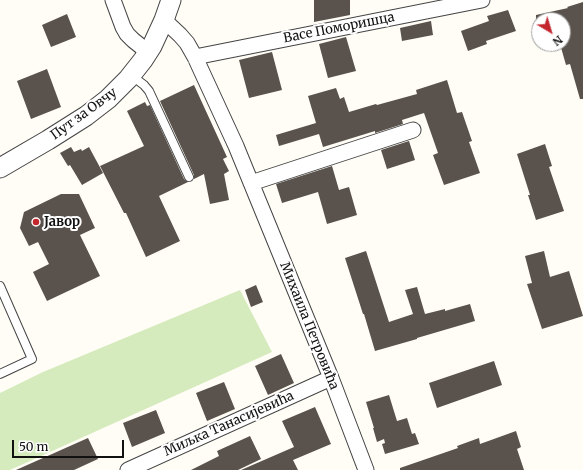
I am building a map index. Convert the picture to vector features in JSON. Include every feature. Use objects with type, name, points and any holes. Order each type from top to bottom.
[{"type":"street","points":[[113,0],[127,34],[148,52]]},
{"type":"street","name":"Пут за Овчу","points":[[0,168],[86,116],[108,99],[132,76],[157,36],[171,0]]},
{"type":"street","name":"Васе Поморишца","points":[[195,56],[482,0]]},
{"type":"street","name":"Михаила Петровића","points":[[164,20],[187,43],[195,56],[236,146],[366,470]]},
{"type":"street","points":[[251,183],[413,130]]},
{"type":"street","name":"Миљка Танасијевића","points":[[128,470],[330,378]]},
{"type":"lane","points":[[132,76],[149,91],[189,177]]},
{"type":"lane","points":[[0,286],[32,359],[0,374]]},
{"type":"green space","points":[[240,290],[272,352],[10,470],[0,470],[0,393],[43,372]]},
{"type":"building","points":[[314,0],[350,0],[350,15],[314,22]]},
{"type":"building","points":[[583,2],[583,99],[580,99],[570,64],[566,65],[562,52],[571,52],[571,12],[550,12],[568,8],[567,7]]},
{"type":"building","points":[[508,10],[516,31],[486,41],[487,44],[468,51],[461,31],[489,21],[487,16]]},
{"type":"building","points":[[67,14],[76,37],[51,47],[42,25]]},
{"type":"building","points":[[431,21],[433,35],[402,41],[400,28]]},
{"type":"building","points":[[346,37],[356,71],[328,78],[319,44]]},
{"type":"building","points":[[272,52],[282,90],[249,98],[239,60]]},
{"type":"building","points":[[47,69],[61,107],[31,119],[17,81]]},
{"type":"building","points":[[447,80],[457,113],[462,112],[472,141],[469,142],[480,173],[444,185],[433,155],[438,153],[424,113],[402,120],[403,124],[323,147],[319,134],[279,146],[276,135],[316,123],[308,96],[336,88],[340,99],[344,97],[349,112],[417,94],[416,90]]},
{"type":"building","points":[[194,85],[227,157],[223,159],[229,171],[224,174],[229,200],[210,204],[204,174],[194,179],[194,175],[160,101]]},
{"type":"building","points":[[145,102],[147,106],[150,105],[184,179],[188,182],[159,196],[180,241],[146,257],[126,213],[124,213],[100,166],[144,146],[127,111]]},
{"type":"building","points":[[409,141],[415,160],[387,169],[381,150]]},
{"type":"building","points":[[545,144],[552,166],[549,167],[564,211],[536,220],[517,154]]},
{"type":"building","points":[[71,147],[74,152],[81,149],[82,151],[89,147],[103,173],[82,185],[70,165],[68,166],[60,153]]},
{"type":"building","points":[[332,166],[339,190],[349,187],[357,215],[327,224],[318,192],[282,203],[276,184]]},
{"type":"building","points":[[61,194],[79,194],[95,228],[80,235],[100,276],[47,301],[33,272],[49,264],[38,242],[29,246],[20,228],[24,212]]},
{"type":"building","points":[[366,251],[389,322],[413,314],[405,290],[417,287],[425,314],[445,309],[445,311],[470,304],[475,321],[375,351],[345,258]]},
{"type":"building","points":[[544,251],[550,277],[569,271],[583,316],[542,329],[527,284],[532,283],[525,256]]},
{"type":"building","points":[[256,285],[263,302],[251,307],[245,290]]},
{"type":"building","points":[[281,354],[294,383],[268,395],[255,366]]},
{"type":"building","points":[[494,361],[502,385],[437,408],[429,383]]},
{"type":"building","points":[[224,382],[235,409],[207,421],[196,393]]},
{"type":"building","points":[[389,395],[397,421],[407,418],[412,434],[415,433],[419,444],[385,454],[382,444],[385,443],[384,439],[377,442],[366,402]]},
{"type":"building","points":[[315,407],[331,444],[293,460],[298,470],[241,470],[294,447],[282,421]]},
{"type":"building","points":[[156,410],[165,433],[132,447],[123,423]]},
{"type":"building","points":[[516,431],[521,447],[517,449],[524,470],[400,470],[400,468],[458,448],[457,446],[479,438],[480,444]]},
{"type":"building","points":[[250,436],[261,459],[238,470],[191,470],[219,456],[217,451]]},
{"type":"building","points":[[88,438],[98,459],[74,470],[16,470]]},
{"type":"place","name":"Јавор","points":[[36,222]]}]
